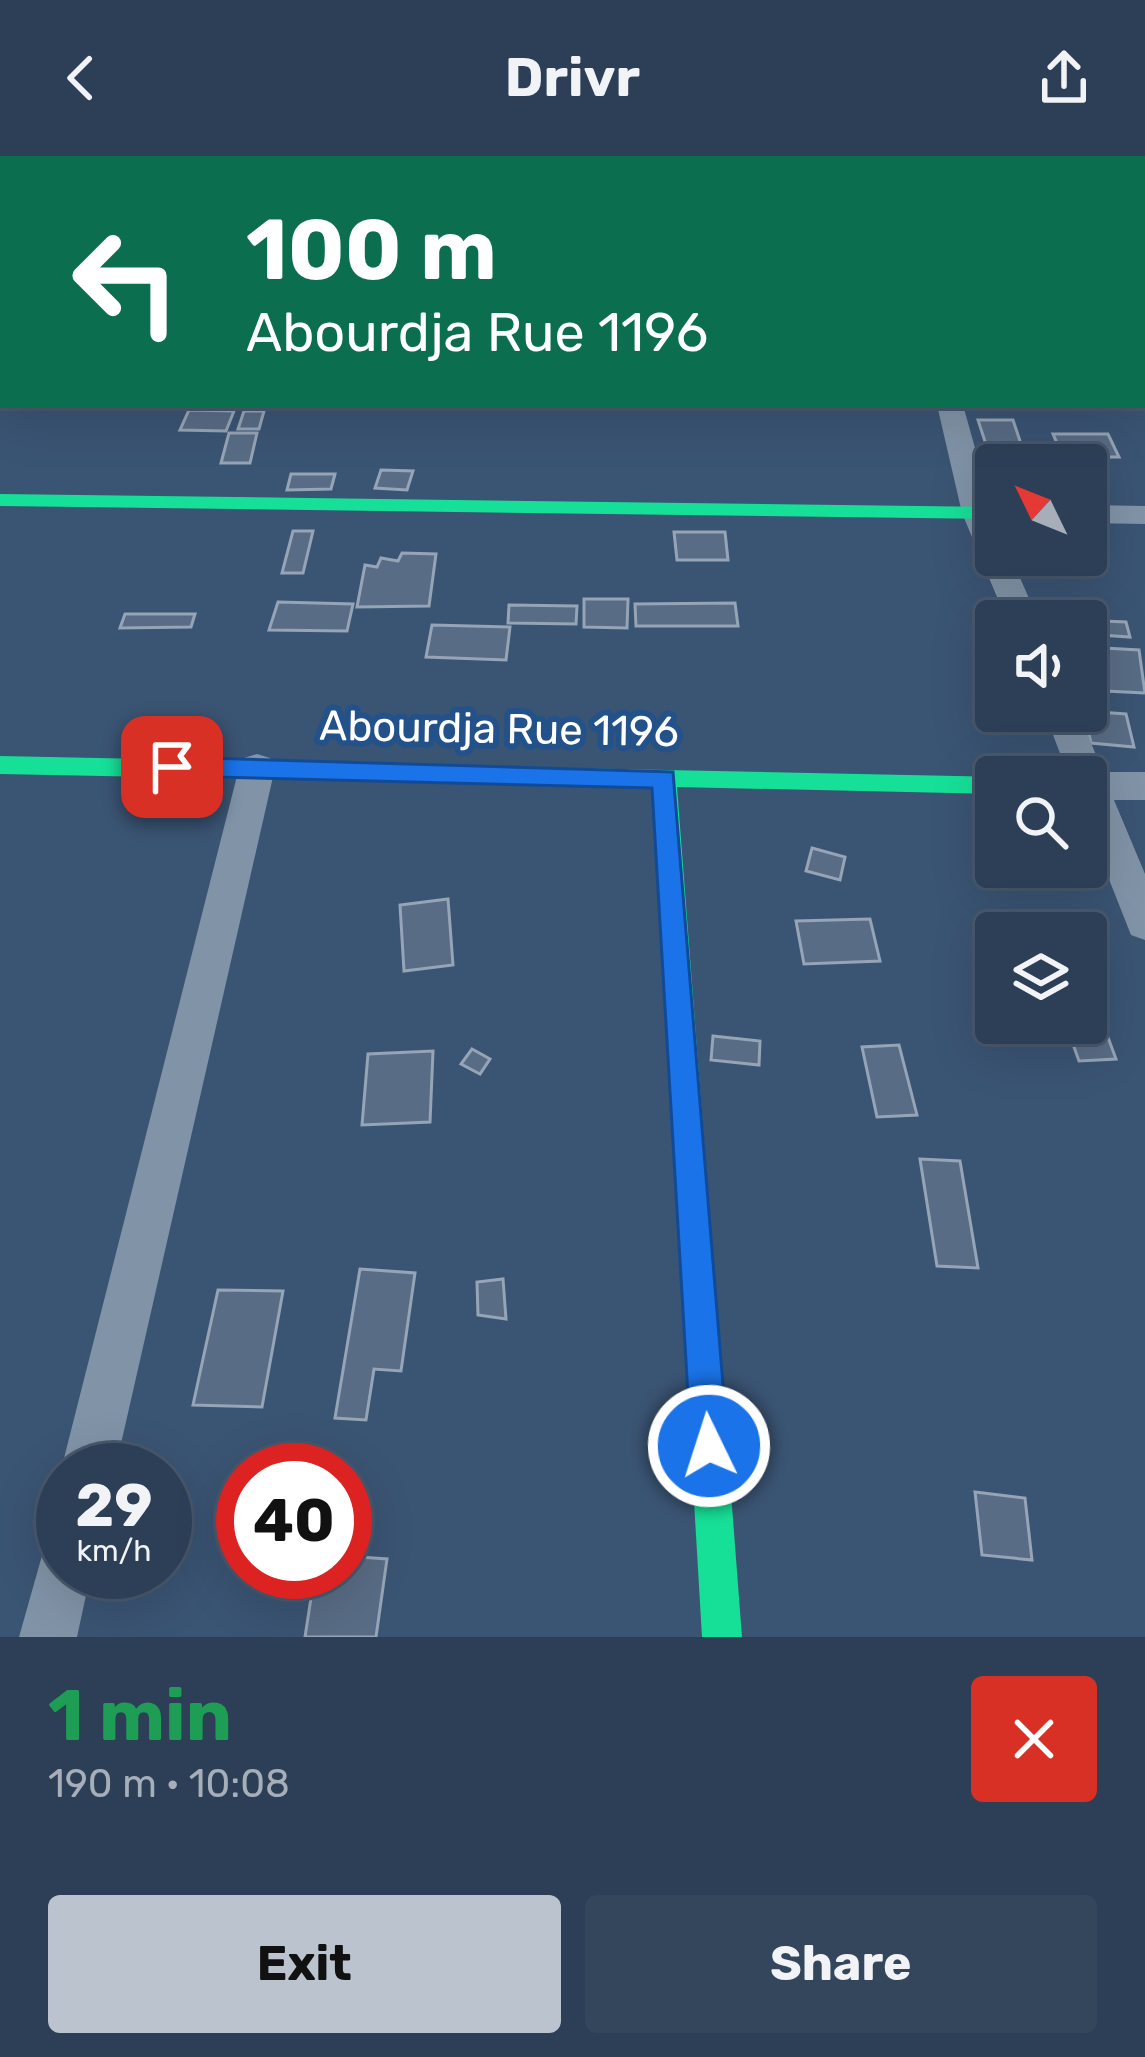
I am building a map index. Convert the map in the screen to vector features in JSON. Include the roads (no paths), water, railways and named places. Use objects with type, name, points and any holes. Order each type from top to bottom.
[{"type":"street","points":[[951,408],[975,480]]},
{"type":"street","points":[[0,500],[975,513]]},
{"type":"street","points":[[1107,514],[1145,515]]},
{"type":"street","name":"Abourdja Rue 1196","points":[[0,765],[975,784]]},
{"type":"street","points":[[94,1443],[257,768]]},
{"type":"street","points":[[664,779],[722,1637]]},
{"type":"street","points":[[1107,786],[1145,786]]},
{"type":"street","points":[[1107,830],[1145,922]]},
{"type":"street","points":[[48,1637],[57,1599]]}]
